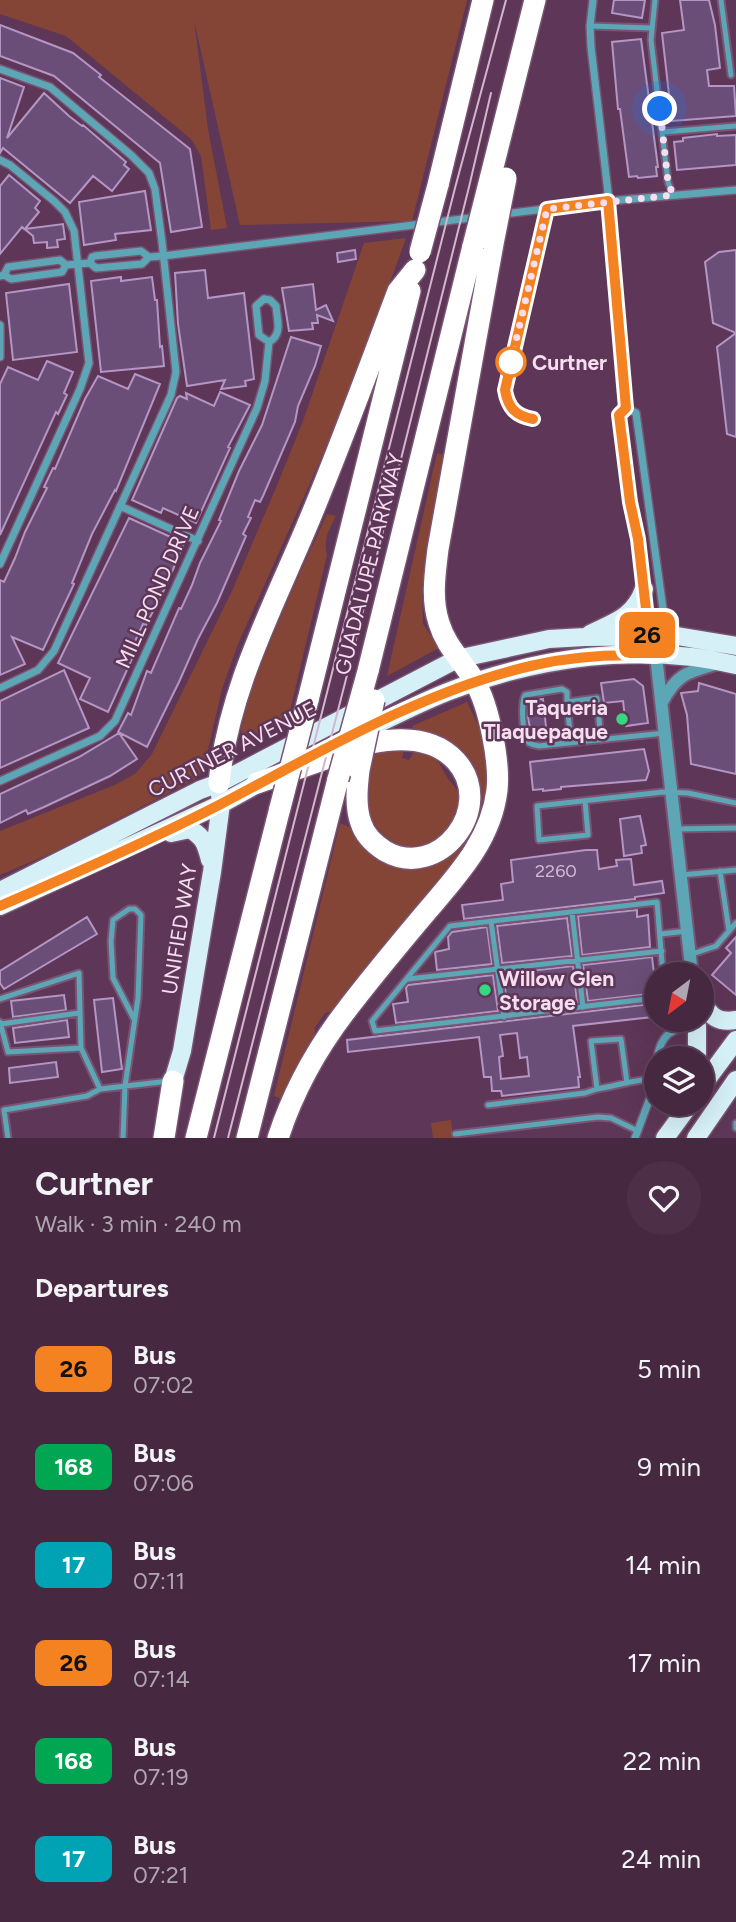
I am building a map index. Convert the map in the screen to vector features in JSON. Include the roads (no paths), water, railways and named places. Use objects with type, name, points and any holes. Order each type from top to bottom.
[{"type":"highway","name":"GUADALUPE PARKWAY","points":[[196,1138],[484,0]]},
{"type":"highway","name":"GUADALUPE PARKWAY","points":[[247,1138],[338,779],[374,668],[377,639],[432,410],[483,245],[498,179],[507,114],[535,0]]},
{"type":"highway","points":[[278,1138],[299,1085],[335,1026],[470,859],[487,827],[497,791],[493,734],[475,682],[457,659],[438,621],[434,592],[438,549],[462,416],[483,245]]},
{"type":"highway","points":[[220,793],[224,746],[243,677],[321,491],[398,291],[418,261]]},
{"type":"highway","points":[[257,783],[371,743],[395,739],[419,741],[447,752],[459,764],[466,779],[470,793],[466,820],[453,840],[431,854],[403,857],[377,846],[361,824],[357,800],[359,770],[374,668]]},
{"type":"highway","points":[[164,1138],[173,1080]]},
{"type":"main road","points":[[585,637],[631,612],[644,589]]},
{"type":"main road","name":"CURTNER AVENUE","points":[[0,906],[150,837],[220,793],[457,659],[549,639],[585,637],[655,636],[736,646]]},
{"type":"main road","name":"CURTNER AVENUE","points":[[0,891],[76,855],[200,790],[220,793],[257,783],[424,702],[475,682],[533,665],[611,655],[675,654],[729,663]]},
{"type":"main road","name":"UNIFIED WAY","points":[[173,1080],[182,1051],[212,873],[220,793]]},
{"type":"main road","points":[[150,837],[190,829],[206,841],[212,873]]},
{"type":"main road","points":[[714,1017],[727,1021],[736,1020]]},
{"type":"main road","points":[[714,1070],[736,1040]]},
{"type":"main road","points":[[696,1138],[708,1129],[736,1080]]},
{"type":"main road","points":[[667,1136],[670,1116]]},
{"type":"main road","points":[[667,1136],[681,1116]]},
{"type":"street","points":[[593,0],[590,26],[626,408],[619,415],[644,589],[655,636],[691,962]]},
{"type":"street","points":[[0,69],[50,87],[149,173],[155,189],[176,372],[175,385],[51,658],[32,674],[0,688]]},
{"type":"street","points":[[0,160],[10,165],[65,212],[74,231],[89,363],[80,389],[0,564]]},
{"type":"street","points":[[66,265],[62,272],[11,279],[2,275],[8,267],[60,260],[66,265],[90,263],[96,268],[142,264],[149,257],[219,248],[608,201],[736,190]]},
{"type":"street","points":[[90,263],[92,257],[106,254],[141,251],[149,257]]},
{"type":"street","name":"MILL POND DRIVE","points":[[263,289],[264,299]]},
{"type":"street","name":"MILL POND DRIVE","points":[[264,299],[256,306],[256,311],[259,335],[269,342]]},
{"type":"street","name":"MILL POND DRIVE","points":[[0,781],[100,736],[115,722],[257,408],[265,381],[269,342],[279,332],[274,303],[264,299]]},
{"type":"street","points":[[0,325],[0,357]]},
{"type":"street","points":[[626,408],[636,413],[664,615],[655,636]]},
{"type":"street","points":[[120,506],[198,541]]},
{"type":"street","points":[[662,702],[678,677],[687,672],[729,663]]},
{"type":"street","points":[[637,1135],[645,1116]]},
{"type":"lane","points":[[655,0],[652,28],[668,182],[673,195]]},
{"type":"lane","points":[[721,0],[731,75]]},
{"type":"lane","points":[[590,26],[652,28]]},
{"type":"lane","points":[[663,132],[736,126]]},
{"type":"lane","points":[[533,419],[523,418],[509,407],[505,390],[547,209]]},
{"type":"lane","points":[[570,743],[567,692],[562,689],[528,693],[522,698],[526,737],[531,744],[539,746],[570,743],[601,740],[665,733]]},
{"type":"lane","points":[[568,702],[597,698],[601,740]]},
{"type":"lane","points":[[585,801],[589,835],[539,840],[537,806],[585,801],[672,792],[736,803]]},
{"type":"lane","points":[[676,829],[736,828]]},
{"type":"lane","points":[[681,875],[736,870]]},
{"type":"lane","points":[[720,871],[729,931]]},
{"type":"lane","points":[[644,999],[375,1031],[372,1021],[450,926],[657,902],[662,962]]},
{"type":"lane","points":[[123,1138],[125,1086],[138,998],[141,915],[135,909],[129,909],[113,920],[111,941],[113,978],[134,1019]]},
{"type":"lane","points":[[572,912],[583,1007]]},
{"type":"lane","points":[[491,921],[504,1017]]},
{"type":"lane","points":[[690,955],[716,946],[736,923]]},
{"type":"lane","points":[[661,934],[687,931]]},
{"type":"lane","points":[[406,980],[662,950]]},
{"type":"lane","points":[[0,999],[79,973],[81,1048],[100,1089]]},
{"type":"lane","points":[[79,1013],[0,1023],[8,1052],[81,1048]]},
{"type":"lane","points":[[597,1088],[591,1041],[621,1039],[627,1083]]},
{"type":"lane","points":[[488,1105],[585,1093],[644,1079]]},
{"type":"lane","points":[[8,1138],[4,1110],[87,1096],[100,1089],[173,1080]]},
{"type":"lane","points":[[455,1135],[611,1118],[637,1135]]},
{"type":"lane","points":[[489,1130],[490,1138]]},
{"type":"tram line","points":[[214,1138],[455,188],[506,0]]},
{"type":"tram line","points":[[228,1138],[345,683],[491,93]]},
{"type":"place","name":"Curtner","points":[[511,362]]},
{"type":"place","name":"Taqueria Tlaquepaque","points":[[622,719]]},
{"type":"place","name":"Willow Glen Storage","points":[[485,990]]}]
